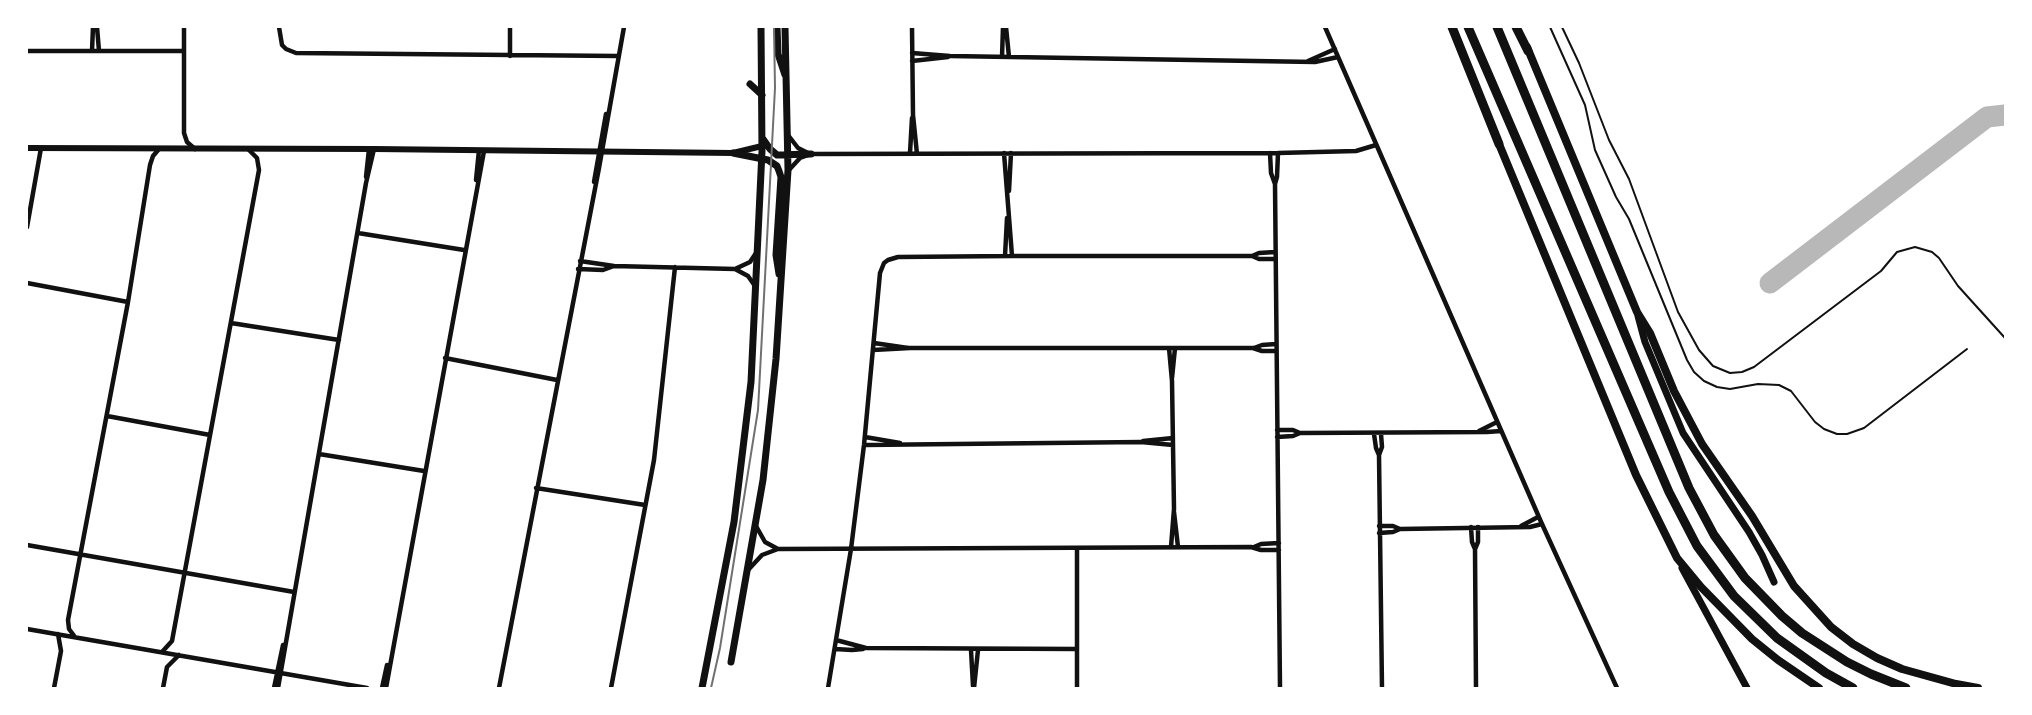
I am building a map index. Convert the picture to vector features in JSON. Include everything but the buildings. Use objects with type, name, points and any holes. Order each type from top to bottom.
[{"type":"highway","points":[[1452,27],[1499,144]]},
{"type":"highway","points":[[1468,27],[1669,492],[1697,546],[1734,596],[1762,624],[1801,657],[1853,688]]},
{"type":"highway","points":[[1497,27],[1689,488],[1714,535],[1745,578],[1802,633],[1847,662],[1906,688]]},
{"type":"highway","points":[[1516,27],[1528,51]]},
{"type":"main road","points":[[702,688],[726,568],[751,382],[762,159],[761,27]]},
{"type":"main road","points":[[777,27],[778,54],[786,78]]},
{"type":"main road","points":[[731,662],[756,524],[772,399],[788,156],[785,27]]},
{"type":"main road","points":[[1521,27],[1528,51],[1637,312],[1645,342],[1683,433],[1749,532],[1774,582]]},
{"type":"main road","points":[[750,84],[762,95]]},
{"type":"main road","points":[[762,137],[773,152],[788,156],[811,154]]},
{"type":"main road","points":[[1499,144],[1636,475],[1677,558],[1747,688]]},
{"type":"main road","points":[[733,153],[762,159],[777,166],[781,177],[776,261],[781,279]]},
{"type":"main road","points":[[1637,312],[1650,333],[1692,427],[1743,502],[1794,586],[1831,627],[1869,653],[1902,669],[1978,688]]},
{"type":"main road","points":[[1677,558],[1701,587],[1752,639],[1819,688]]},
{"type":"street","points":[[92,51],[95,27]]},
{"type":"street","points":[[95,27],[99,51]]},
{"type":"street","points":[[175,149],[184,133],[184,27]]},
{"type":"street","points":[[279,27],[280,39],[286,49],[301,54],[618,56]]},
{"type":"street","points":[[510,27],[510,56]]},
{"type":"street","points":[[497,688],[624,27]]},
{"type":"street","points":[[909,153],[912,115],[912,27]]},
{"type":"street","points":[[1002,57],[1005,27]]},
{"type":"street","points":[[1005,27],[1009,57]]},
{"type":"street","points":[[1325,27],[1542,524],[1617,688]]},
{"type":"street","points":[[1308,61],[1335,49]]},
{"type":"street","points":[[27,51],[184,51]]},
{"type":"street","points":[[912,53],[950,56],[1318,62],[1338,57]]},
{"type":"street","points":[[912,60],[950,56]]},
{"type":"street","points":[[912,115],[916,154]]},
{"type":"street","points":[[787,132],[793,144],[811,154]]},
{"type":"street","points":[[184,133],[187,142],[195,149]]},
{"type":"street","points":[[787,176],[795,162],[811,154],[1278,153],[1356,151],[1376,145]]},
{"type":"street","points":[[27,148],[733,153],[762,146]]},
{"type":"street","points":[[27,227],[41,148]]},
{"type":"street","points":[[75,637],[69,629],[68,620],[128,302],[151,161],[159,148]]},
{"type":"street","points":[[162,652],[172,641],[259,170],[257,158],[248,149]]},
{"type":"street","points":[[276,688],[372,149]]},
{"type":"street","points":[[386,688],[481,151]]},
{"type":"street","points":[[1004,153],[1008,194]]},
{"type":"street","points":[[1005,256],[1011,153]]},
{"type":"street","points":[[1270,153],[1271,173],[1275,184]]},
{"type":"street","points":[[1278,153],[1275,184],[1275,259],[1280,688]]},
{"type":"street","points":[[1008,216],[1012,256]]},
{"type":"street","points":[[358,233],[464,250]]},
{"type":"street","points":[[580,261],[614,266],[735,268],[750,262],[759,248]]},
{"type":"street","points":[[1252,256],[1275,252]]},
{"type":"street","points":[[828,688],[851,549],[865,437],[880,273],[884,263],[892,257],[1252,256],[1259,259],[1275,259]]},
{"type":"street","points":[[578,269],[603,270],[614,266]]},
{"type":"street","points":[[611,688],[657,438],[675,267]]},
{"type":"street","points":[[735,268],[748,276],[757,288]]},
{"type":"street","points":[[27,283],[128,302]]},
{"type":"street","points":[[231,323],[339,340]]},
{"type":"street","points":[[874,344],[910,348]]},
{"type":"street","points":[[873,350],[910,348],[1254,348],[1276,344]]},
{"type":"street","points":[[1172,348],[1174,509],[1178,547]]},
{"type":"street","points":[[1254,348],[1262,351],[1276,351]]},
{"type":"street","points":[[445,358],[557,380]]},
{"type":"street","points":[[107,416],[210,435]]},
{"type":"street","points":[[1479,431],[1497,422]]},
{"type":"street","points":[[1277,430],[1293,430],[1300,433],[1374,434],[1501,431]]},
{"type":"street","points":[[1277,437],[1300,433]]},
{"type":"street","points":[[1374,434],[1379,454]]},
{"type":"street","points":[[1381,434],[1379,532],[1382,688]]},
{"type":"street","points":[[865,437],[902,443]]},
{"type":"street","points":[[1141,442],[1173,438]]},
{"type":"street","points":[[864,445],[1141,442],[1173,445]]},
{"type":"street","points":[[319,454],[424,471]]},
{"type":"street","points":[[536,488],[645,505]]},
{"type":"street","points":[[1171,547],[1174,509]]},
{"type":"street","points":[[1521,526],[1539,517]]},
{"type":"street","points":[[756,524],[761,537],[778,549]]},
{"type":"street","points":[[1379,532],[1393,532],[1400,529],[1530,527],[1542,524]]},
{"type":"street","points":[[1379,526],[1393,526],[1400,529]]},
{"type":"street","points":[[1471,527],[1475,549],[1476,688]]},
{"type":"street","points":[[1475,549],[1478,542],[1478,527]]},
{"type":"street","points":[[747,574],[756,560],[778,549],[1254,547],[1278,543]]},
{"type":"street","points":[[27,545],[294,592]]},
{"type":"street","points":[[1254,547],[1262,550],[1279,550]]},
{"type":"street","points":[[1077,548],[1077,688]]},
{"type":"street","points":[[27,629],[367,688]]},
{"type":"street","points":[[54,688],[61,651],[58,634]]},
{"type":"street","points":[[836,640],[866,648]]},
{"type":"street","points":[[835,649],[1077,649]]},
{"type":"street","points":[[971,650],[974,688]]},
{"type":"street","points":[[974,688],[978,650]]},
{"type":"street","points":[[382,688],[392,651]]},
{"type":"street","points":[[163,688],[167,667],[179,656]]},
{"type":"lane","points":[[1550,27],[1585,105],[1595,150],[1616,197],[1629,219],[1687,360],[1694,372],[1704,381],[1717,387],[1730,389],[1764,383],[1779,385],[1791,391],[1819,426],[1830,432],[1847,434],[1864,428],[1966,349]]},
{"type":"lane","points":[[1562,27],[1580,63],[1609,140],[1629,179],[1678,312],[1699,350],[1713,366],[1730,373],[1742,372],[1754,367],[1881,271],[1898,252],[1915,247],[1924,249],[1939,258],[1958,286],[2005,338]]},
{"type":"taxiway","points":[[1770,283],[1987,117],[2005,115]]},
{"type":"railway","points":[[711,688],[720,648],[758,410],[775,88],[774,27]]}]
